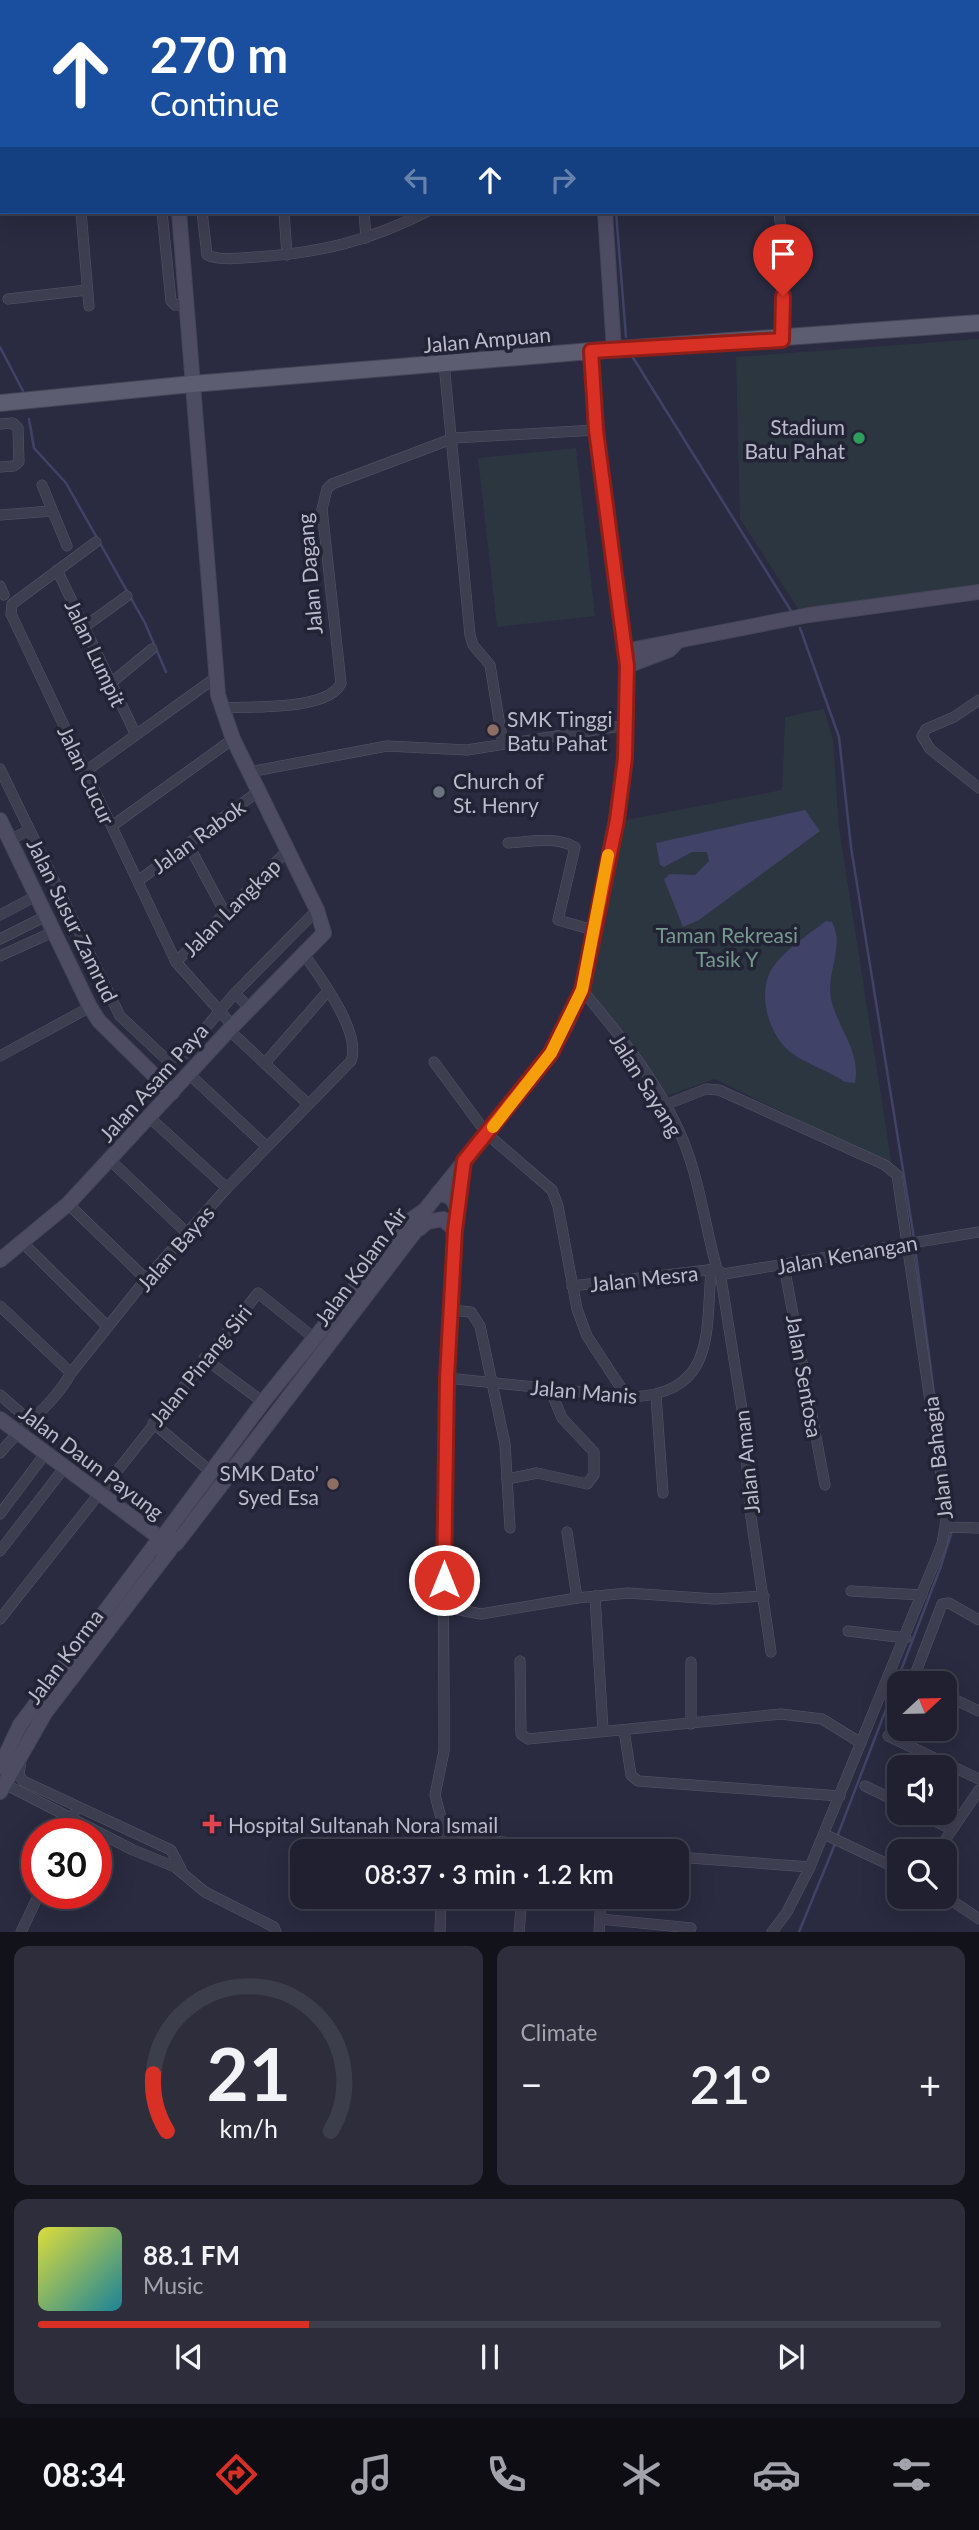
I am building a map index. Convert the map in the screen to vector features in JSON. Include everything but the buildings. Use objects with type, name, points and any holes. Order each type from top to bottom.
[{"type":"main road","name":"Jalan Ampuan","points":[[0,403],[444,363],[782,340],[979,323]]},
{"type":"street","points":[[81,214],[89,306]]},
{"type":"street","points":[[162,214],[171,301],[175,305],[186,305]]},
{"type":"street","points":[[0,769],[120,1016],[166,1059],[182,1056],[236,993],[320,916],[286,852],[233,739],[215,678],[178,214]]},
{"type":"street","points":[[202,214],[208,255],[287,255],[321,251],[366,238],[421,214]]},
{"type":"street","points":[[284,214],[287,255]]},
{"type":"street","points":[[364,214],[366,238]]},
{"type":"street","points":[[605,214],[614,350]]},
{"type":"street","points":[[779,214],[783,248],[782,340]]},
{"type":"street","points":[[8,299],[87,290]]},
{"type":"street","points":[[425,1210],[551,1053],[582,990],[586,928],[617,820],[627,725],[626,659],[596,430],[591,351]]},
{"type":"street","points":[[444,363],[454,438],[470,635],[473,645],[490,665],[503,744]]},
{"type":"street","points":[[0,424],[16,424],[19,461],[14,466],[0,467]]},
{"type":"street","name":"Jalan Dagang","points":[[222,708],[301,703],[328,698],[335,694],[341,683],[322,509],[327,489],[338,481],[454,438],[596,430]]},
{"type":"street","points":[[41,485],[67,546]]},
{"type":"street","points":[[0,515],[52,511]]},
{"type":"street","name":"Jalan Cucur","points":[[96,542],[12,604],[11,614],[176,962],[220,1011],[231,1028],[308,1104]]},
{"type":"street","name":"Jalan Lumpit","points":[[57,570],[136,735]]},
{"type":"street","points":[[626,659],[669,650],[677,642],[809,615],[979,592]]},
{"type":"street","points":[[84,627],[127,596]]},
{"type":"street","points":[[111,683],[152,649]]},
{"type":"street","points":[[86,771],[215,678]]},
{"type":"street","points":[[979,700],[954,717],[926,729],[922,736],[930,749],[979,788]]},
{"type":"street","points":[[249,772],[387,746],[467,750],[627,725]]},
{"type":"street","points":[[112,826],[233,739]]},
{"type":"street","name":"Jalan Rabok","points":[[138,881],[259,791]]},
{"type":"street","name":"Jalan Susur Zamrud","points":[[0,820],[90,1007],[99,1021],[172,1093]]},
{"type":"street","points":[[10,840],[29,830]]},
{"type":"street","points":[[508,844],[546,841],[575,847],[558,920],[586,928]]},
{"type":"street","points":[[188,844],[225,913]]},
{"type":"street","name":"Jalan Langkap","points":[[176,962],[286,852]]},
{"type":"street","points":[[0,915],[36,896]]},
{"type":"street","points":[[0,939],[46,916]]},
{"type":"street","name":"Jalan Asam Paya","points":[[0,1260],[68,1204],[231,1028],[324,933],[320,916]]},
{"type":"street","points":[[0,956],[53,932]]},
{"type":"street","points":[[265,1063],[328,991],[304,954]]},
{"type":"street","name":"Jalan Sayang","points":[[582,990],[666,1105],[683,1141],[698,1187],[716,1270]]},
{"type":"street","name":"Jalan Bayas","points":[[0,1453],[17,1432],[60,1393],[71,1373],[146,1279],[227,1188],[351,1060],[353,1044],[340,1011],[328,991]]},
{"type":"street","points":[[236,993],[250,1009]]},
{"type":"street","points":[[0,1056],[90,1007]]},
{"type":"street","name":"Jalan Mesra","points":[[434,1062],[487,1134],[552,1190],[558,1206],[572,1286],[587,1335],[626,1396]]},
{"type":"street","points":[[189,1074],[266,1146]]},
{"type":"street","name":"Jalan Bahagia","points":[[666,1105],[706,1089],[719,1090],[888,1167],[897,1175],[914,1243],[952,1527],[840,1796],[828,1836],[787,1912],[772,1931]]},
{"type":"street","points":[[150,1118],[227,1188]]},
{"type":"street","points":[[110,1160],[187,1233]]},
{"type":"street","points":[[443,1839],[435,1795],[444,1751],[447,1378],[455,1230],[464,1161]]},
{"type":"street","points":[[438,1194],[451,1197],[457,1208]]},
{"type":"street","points":[[68,1204],[146,1279]]},
{"type":"street","name":"Jalan Kolam Air","points":[[166,1542],[414,1233],[423,1221],[425,1210]]},
{"type":"street","name":"Jalan Kolam Air","points":[[166,1542],[210,1471],[263,1402],[409,1221],[425,1210]]},
{"type":"street","points":[[414,1233],[435,1219],[443,1219],[455,1230]]},
{"type":"street","name":"Jalan Kenangan","points":[[716,1270],[784,1266],[979,1232]]},
{"type":"street","points":[[23,1243],[108,1327]]},
{"type":"street","name":"Jalan Sentosa","points":[[784,1266],[825,1485]]},
{"type":"street","name":"Jalan Mesra","points":[[572,1286],[716,1270]]},
{"type":"street","name":"Jalan Manis","points":[[447,1378],[626,1396],[656,1396],[685,1382],[695,1372],[704,1353],[716,1270]]},
{"type":"street","name":"Jalan Aman","points":[[716,1270],[743,1416],[751,1517],[771,1652]]},
{"type":"street","name":"Jalan Pinang Siri","points":[[0,1619],[258,1293],[314,1338]]},
{"type":"street","points":[[0,1306],[71,1373]]},
{"type":"street","points":[[451,1310],[471,1312],[476,1318],[505,1444],[509,1528]]},
{"type":"street","points":[[204,1358],[263,1402]]},
{"type":"street","points":[[507,1479],[537,1474],[587,1484],[594,1475],[594,1452],[562,1418],[550,1389]]},
{"type":"street","points":[[0,1395],[30,1421]]},
{"type":"street","points":[[656,1396],[663,1493]]},
{"type":"street","name":"Jalan Daun Payung","points":[[0,1419],[97,1494],[166,1542]]},
{"type":"street","points":[[153,1423],[210,1471]]},
{"type":"street","points":[[0,1514],[45,1454]]},
{"type":"street","points":[[0,1551],[64,1468]]},
{"type":"street","points":[[952,1527],[979,1528]]},
{"type":"street","points":[[567,1532],[577,1598]]},
{"type":"street","name":"Jalan Korma","points":[[1,1786],[45,1713],[166,1542]]},
{"type":"street","name":"Jalan Korma","points":[[0,1767],[20,1725],[166,1542]]},
{"type":"street","points":[[850,1591],[922,1595]]},
{"type":"street","points":[[444,1606],[481,1614],[577,1598],[628,1593],[715,1598],[764,1595]]},
{"type":"street","points":[[595,1596],[603,1730]]},
{"type":"street","points":[[916,1671],[942,1604],[949,1603],[979,1620]]},
{"type":"street","points":[[848,1631],[905,1638]]},
{"type":"street","points":[[520,1661],[522,1737],[528,1739],[750,1716],[808,1716],[836,1724],[862,1743]]},
{"type":"street","points":[[691,1662],[691,1724]]},
{"type":"street","points":[[957,1701],[979,1711]]},
{"type":"street","points":[[624,1730],[631,1775],[638,1781],[840,1796]]},
{"type":"street","points":[[899,1741],[979,1779]]},
{"type":"street","points":[[22,1755],[19,1775],[23,1781],[172,1850],[183,1873]]},
{"type":"street","points":[[1,1786],[69,1818]]},
{"type":"street","points":[[864,1786],[887,1797]]},
{"type":"street","points":[[945,1839],[979,1790]]},
{"type":"street","points":[[72,1818],[79,1808]]},
{"type":"street","points":[[943,1825],[951,1829]]},
{"type":"street","points":[[443,1836],[464,1839]]},
{"type":"street","points":[[828,1836],[887,1864]]},
{"type":"street","points":[[112,1838],[175,1867],[205,1892],[274,1927],[276,1931]]},
{"type":"street","points":[[689,1858],[810,1867]]},
{"type":"street","points":[[957,1904],[979,1919]]},
{"type":"street","points":[[21,1931],[32,1909]]},
{"type":"street","points":[[440,1931],[441,1909]]},
{"type":"street","points":[[519,1931],[521,1909]]},
{"type":"street","points":[[599,1931],[600,1909]]},
{"type":"street","points":[[600,1919],[691,1927]]},
{"type":"green space","name":"Stadium Batu Pahat","points":[[979,339],[979,584],[799,610],[740,519],[736,357]]},
{"type":"green space","points":[[576,448],[595,616],[497,627],[478,458]]},
{"type":"green space","name":"Taman Rekreasi Tasik Y","points":[[824,709],[833,740],[839,828],[892,1166],[715,1079],[666,1096],[586,986],[621,821],[782,790],[785,717]]},
{"type":"water","points":[[805,810],[820,831],[699,920],[683,927],[664,879],[670,874],[695,875],[709,861],[707,852],[692,852],[664,867],[660,865],[656,843]]},
{"type":"water","points":[[826,921],[832,922],[837,940],[831,998],[855,1060],[855,1083],[845,1082],[789,1051],[771,1025],[765,1003],[767,982],[775,964],[795,944]]},
{"type":"waterway","points":[[616,214],[626,337]]},
{"type":"waterway","points":[[0,347],[23,391]]},
{"type":"waterway","points":[[632,356],[793,614]]},
{"type":"waterway","points":[[29,419],[34,448],[66,483],[145,623],[166,672]]},
{"type":"waterway","points":[[800,628],[839,737],[851,847],[913,1232],[935,1401]]},
{"type":"waterway","points":[[837,1837],[941,1566],[952,1531],[950,1519]]},
{"type":"waterway","points":[[799,1932],[835,1844]]},
{"type":"slow traffic","points":[[493,1127],[551,1053],[582,990],[608,855]]},
{"type":"place","name":"Stadium Batu Pahat","points":[[859,438]]},
{"type":"place","name":"SMK Tinggi Batu Pahat","points":[[493,730]]},
{"type":"place","name":"Church of St. Henry","points":[[439,792]]},
{"type":"place","name":"SMK Dato' Syed Esa","points":[[333,1484]]},
{"type":"place","name":"Hospital Sultanah Nora Ismail","points":[[212,1824]]},
{"type":"route","points":[[444,1580],[447,1378],[455,1230],[464,1161],[551,1053],[582,990],[607,858],[617,820],[625,758],[627,666],[596,430],[591,351],[782,340],[783,296]]}]
